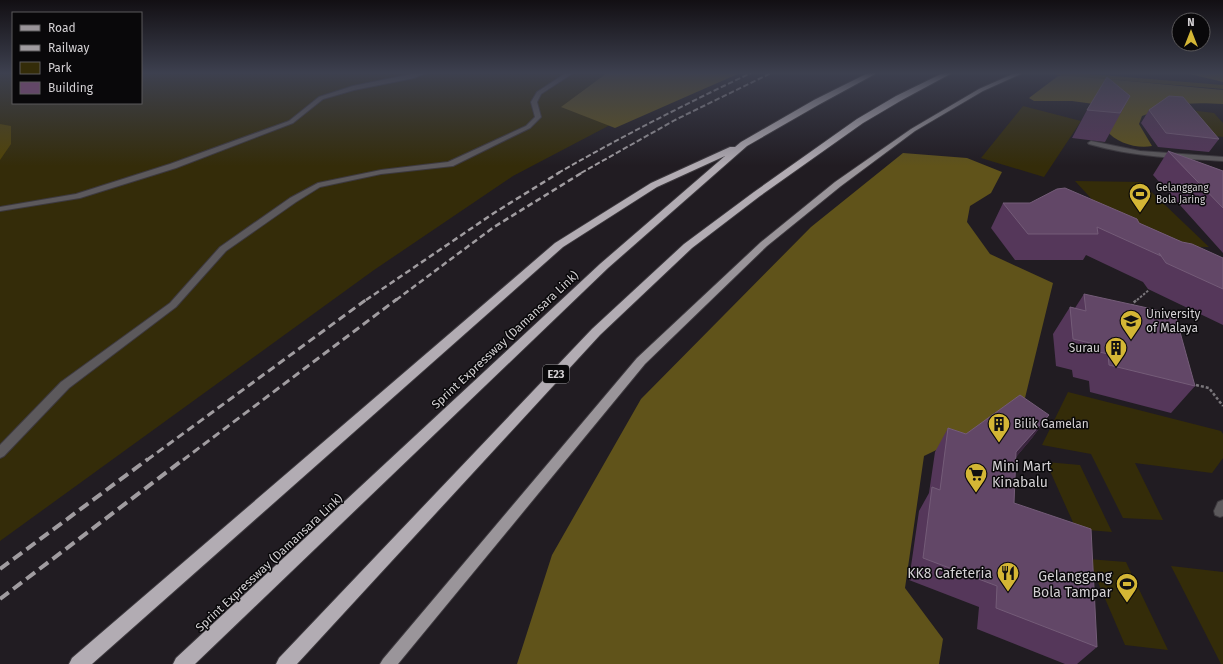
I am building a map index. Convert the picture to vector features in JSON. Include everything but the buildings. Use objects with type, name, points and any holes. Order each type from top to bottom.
[{"type":"highway","name":"Sprint Expressway (Damansara Link)","points":[[182,664],[604,266],[744,144],[814,104]]},
{"type":"highway","name":"E23","points":[[286,664],[596,332],[688,246],[757,194],[860,121],[889,104]]},
{"type":"highway","points":[[78,664],[559,245],[654,185],[744,144]]},
{"type":"main road","points":[[388,664],[641,361],[764,244],[838,184],[913,130],[957,104]]},
{"type":"lane","points":[[0,209],[77,196],[173,166],[291,122],[314,104]]},
{"type":"lane","points":[[0,452],[65,385],[173,305],[223,249],[293,200],[318,185],[381,172],[450,164],[528,127],[538,116],[535,104]]},
{"type":"lane","points":[[1091,143],[1111,150],[1223,159]]},
{"type":"path","points":[[1131,310],[1133,303],[1149,290]]},
{"type":"path","points":[[1196,385],[1209,388],[1223,406]]},
{"type":"green space","points":[[0,104],[650,104],[513,176],[374,270],[0,541]]},
{"type":"green space","points":[[1023,106],[1081,121],[1044,177],[981,158]]},
{"type":"green space","points":[[1181,109],[1214,113],[1223,123],[1223,137],[1201,134]]},
{"type":"green space","name":"Gelanggang Bola Jaring","points":[[1075,181],[1141,182],[1209,247],[1135,246]]},
{"type":"green space","points":[[1068,392],[1221,431],[1223,434],[1223,458],[1212,473],[1135,463],[1163,520],[1123,518],[1091,454],[1042,445]]},
{"type":"green space","name":"Gelanggang Bola Tampar","points":[[1046,462],[1080,465],[1112,532],[1076,529]]},
{"type":"green space","name":"Gelanggang Bola Tampar","points":[[1088,559],[1126,562],[1168,650],[1125,645]]},
{"type":"green space","points":[[1171,566],[1223,572],[1223,664],[1221,664]]},
{"type":"shaded area","points":[[565,104],[670,104],[615,128],[561,107]]},
{"type":"shaded area","points":[[1094,104],[1182,104],[1163,108],[1142,116],[1139,124],[1152,146],[1146,147],[1133,146],[1121,142],[1110,135],[1102,124]]},
{"type":"shaded area","points":[[0,124],[11,126],[11,144],[0,160]]},
{"type":"shaded area","points":[[903,153],[967,158],[1002,172],[991,193],[970,206],[967,222],[990,254],[1053,283],[1025,398],[955,441],[924,456],[905,588],[943,639],[939,664],[517,664],[552,555],[641,399],[811,227]]},
{"type":"railway","points":[[558,173],[653,121],[688,104]]},
{"type":"railway","points":[[581,173],[675,120],[708,104]]},
{"type":"railway","points":[[366,300],[494,213],[560,172]]},
{"type":"railway","points":[[396,300],[494,227],[583,172]]},
{"type":"railway","points":[[147,460],[367,299]]},
{"type":"railway","points":[[183,460],[397,299]]},
{"type":"railway","points":[[0,569],[148,459]]},
{"type":"railway","points":[[0,599],[184,459]]},
{"type":"place","name":"Gelanggang Bola Jaring","points":[[1140,214]]},
{"type":"place","name":"University of Malaya","points":[[1131,340]]},
{"type":"place","name":"Surau","points":[[1116,368]]},
{"type":"place","name":"Bilik Gamelan","points":[[999,444]]},
{"type":"place","name":"Mini Mart Kinabalu","points":[[976,494]]},
{"type":"place","name":"KK8 Cafeteria","points":[[1008,592]]},
{"type":"place","name":"Gelanggang Bola Tampar","points":[[1127,604]]}]
